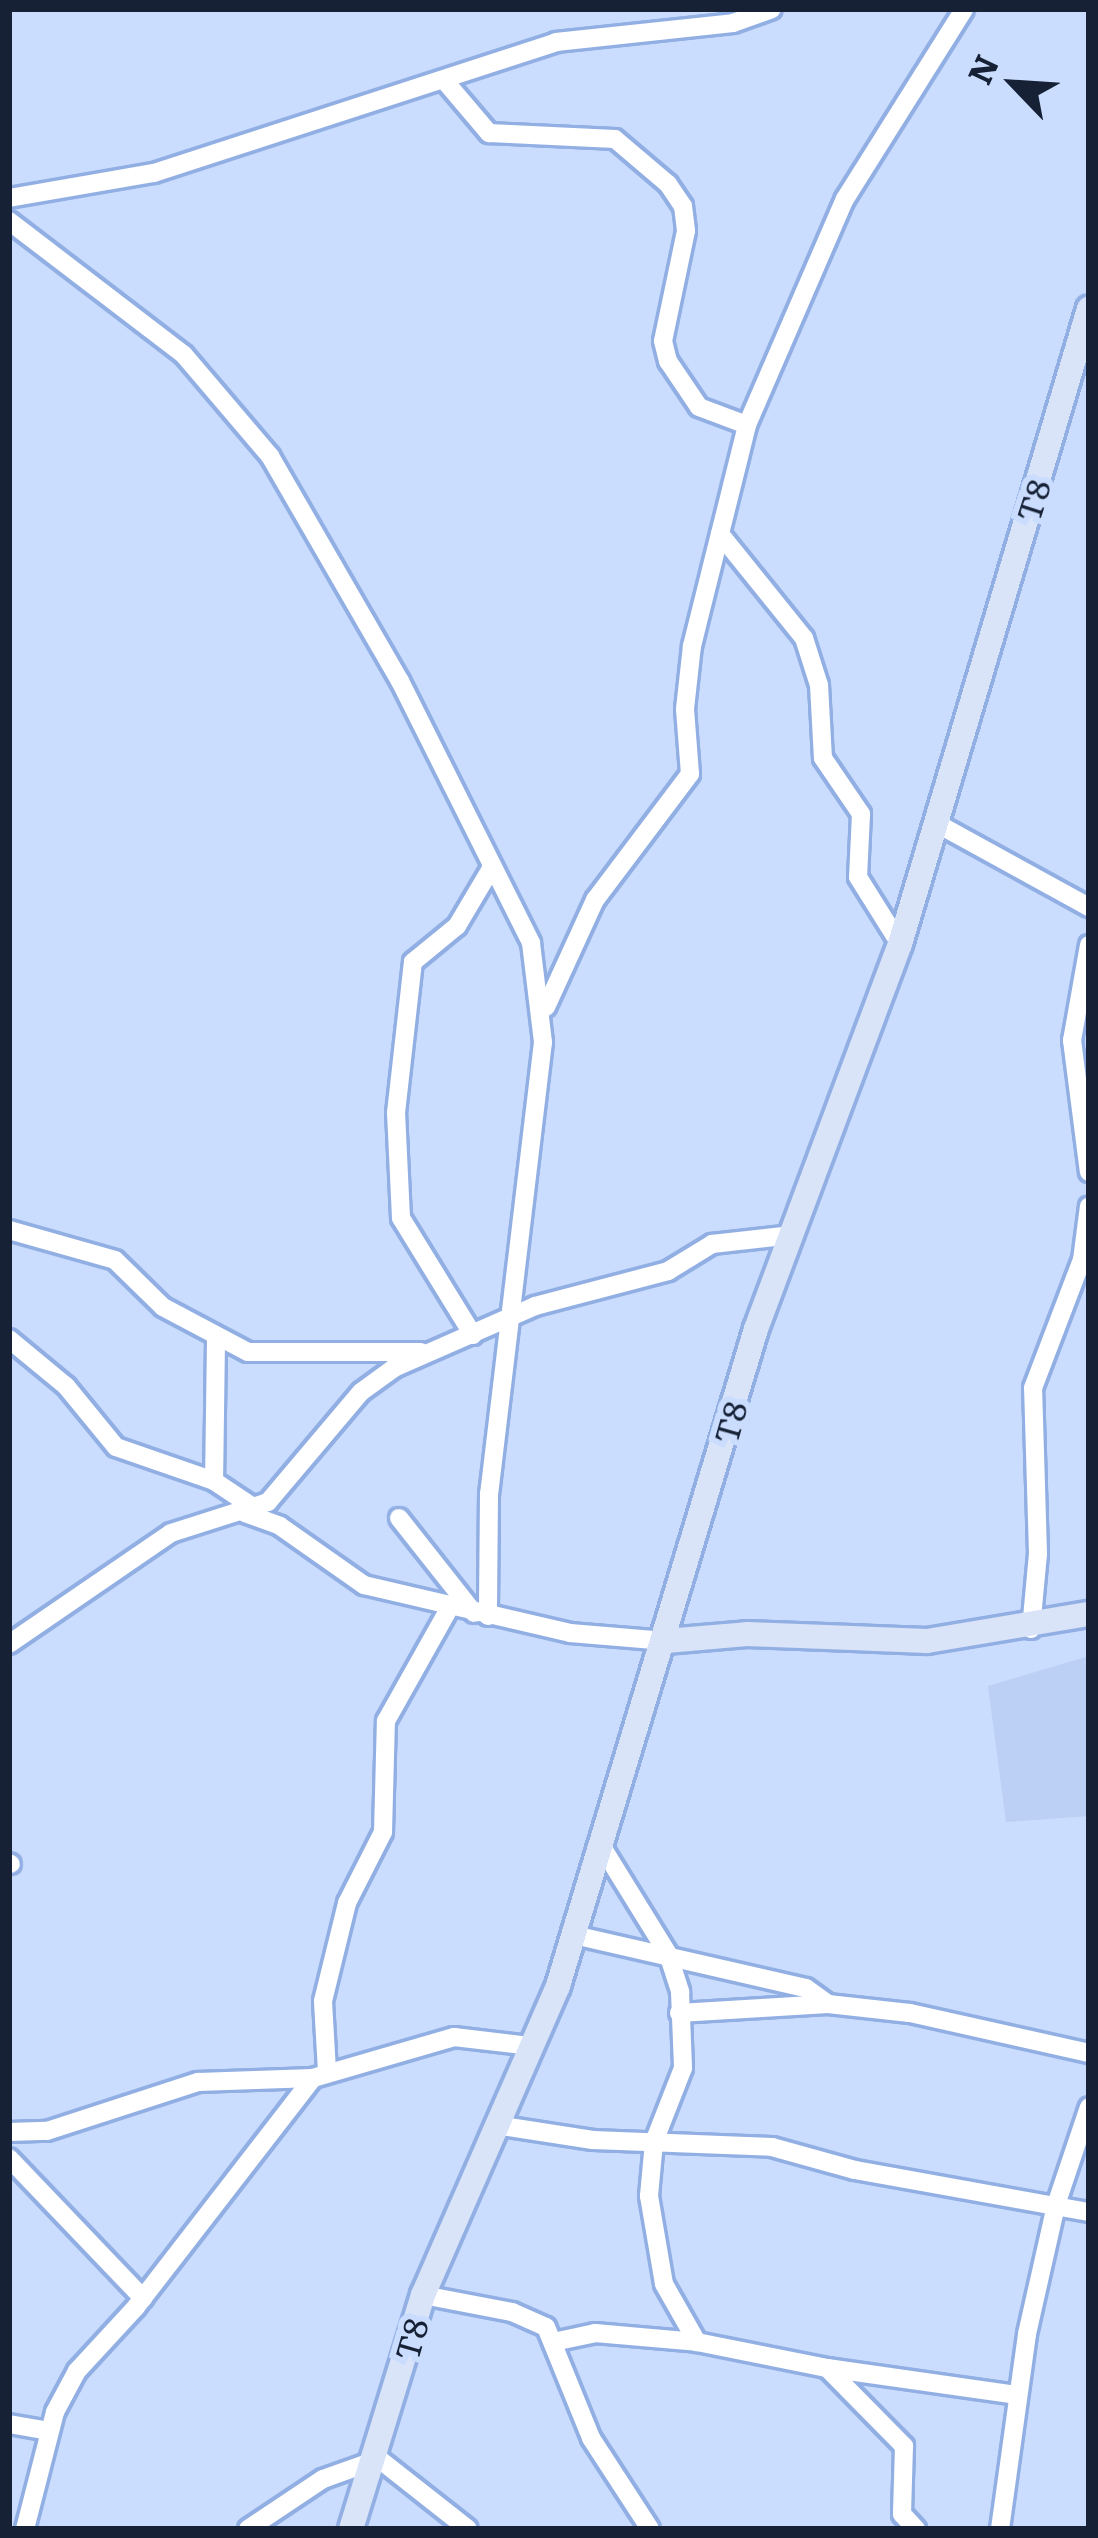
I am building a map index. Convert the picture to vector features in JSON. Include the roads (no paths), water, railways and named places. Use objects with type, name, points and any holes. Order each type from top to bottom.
[{"type":"street","points":[[9,198],[154,173],[556,43],[733,23],[772,9]]},
{"type":"street","points":[[545,1010],[595,900],[690,774],[687,678],[747,425],[845,199],[964,9]]},
{"type":"street","points":[[443,80],[489,134],[615,139],[668,184],[683,206],[686,231],[663,341],[668,361],[699,407],[747,425]]},
{"type":"street","points":[[9,221],[225,395],[311,519],[531,943],[545,1010],[489,1493],[481,1614]]},
{"type":"street","name":"T8","points":[[352,2529],[379,2458],[423,2295],[574,1935],[756,1329],[900,944],[1089,309]]},
{"type":"street","points":[[720,533],[804,638],[819,685],[824,758],[858,803],[857,878],[900,944]]},
{"type":"street","points":[[936,824],[1089,907]]},
{"type":"street","points":[[473,1334],[400,1218],[396,1112],[413,962],[457,926],[492,866]]},
{"type":"street","points":[[1089,945],[1072,1040],[1085,1106],[1089,1172]]},
{"type":"street","points":[[1030,1629],[1039,1539],[1033,1388],[1082,1260],[1089,1206]]},
{"type":"street","points":[[9,1230],[116,1260],[163,1307],[216,1341],[280,1356],[432,1352]]},
{"type":"street","points":[[9,1644],[160,1540],[250,1511],[370,1383],[562,1297],[657,1275],[712,1244],[792,1235]]},
{"type":"street","points":[[9,1339],[66,1386],[116,1447],[218,1487],[364,1585],[606,1639],[666,1641],[747,1634],[909,1642],[1030,1629],[1089,1614]]},
{"type":"street","points":[[202,1526],[218,1487],[216,1341]]},
{"type":"street","points":[[399,1518],[481,1614]]},
{"type":"street","points":[[25,2529],[49,2431],[77,2371],[143,2298],[320,2075],[323,2001],[347,1903],[383,1832],[386,1721],[451,1607]]},
{"type":"street","points":[[602,1847],[668,1954],[683,2068],[648,2168],[657,2253],[674,2308],[697,2342]]},
{"type":"street","points":[[574,1935],[806,1988],[828,2004]]},
{"type":"street","points":[[679,2013],[828,2004],[910,2012],[1089,2053]]},
{"type":"street","points":[[9,2132],[47,2132],[198,2082],[320,2075],[454,2037],[531,2046]]},
{"type":"street","points":[[1000,2529],[1016,2395],[1056,2205],[1089,2107]]},
{"type":"street","points":[[496,2125],[654,2142],[772,2147],[856,2170],[1089,2212]]},
{"type":"street","points":[[9,2158],[143,2298]]},
{"type":"street","points":[[423,2295],[530,2317],[558,2341],[591,2438],[650,2529]]},
{"type":"street","points":[[558,2341],[595,2333],[697,2342],[827,2368],[1016,2395]]},
{"type":"street","points":[[827,2368],[904,2446],[902,2514],[916,2529]]},
{"type":"street","points":[[9,2424],[49,2431]]},
{"type":"street","points":[[248,2529],[322,2480],[379,2458],[468,2529]]}]
